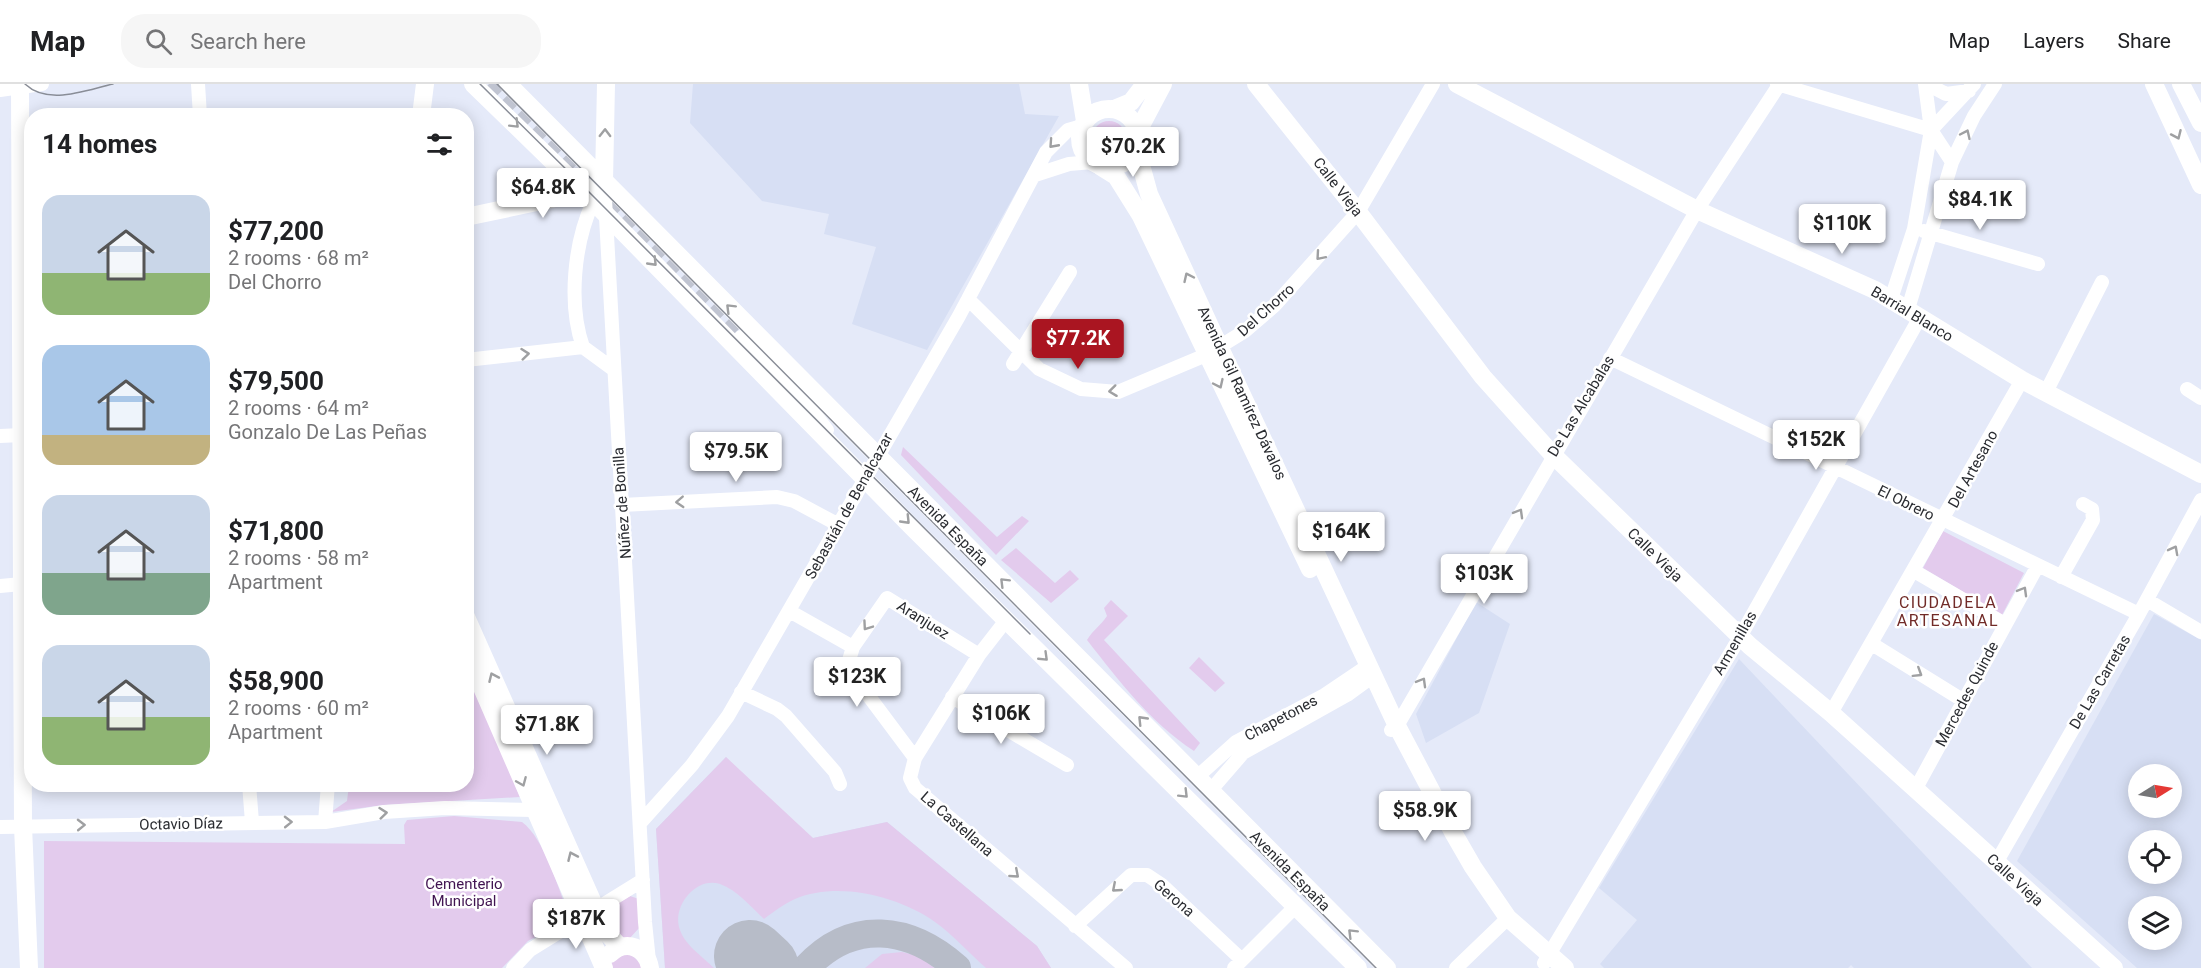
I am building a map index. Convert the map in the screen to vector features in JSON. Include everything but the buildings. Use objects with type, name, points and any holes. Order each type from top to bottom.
[{"type":"main road","points":[[422,108],[425,84]]},
{"type":"main road","name":"Avenida España","points":[[473,84],[1358,968]]},
{"type":"main road","name":"Avenida España","points":[[508,84],[1387,968]]},
{"type":"main road","name":"Núñez de Bonilla","points":[[598,175],[606,84]]},
{"type":"main road","name":"Avenida Gil Ramírez Dávalos","points":[[1079,84],[1084,124],[1080,134],[1082,150],[1096,164],[1116,176],[1133,201],[1213,352],[1367,674],[1468,871],[1504,922],[1548,962],[1565,968]]},
{"type":"main road","name":"Avenida Gil Ramírez Dávalos","points":[[1086,84],[1110,109],[1132,121],[1149,194],[1213,352]]},
{"type":"main road","points":[[1084,124],[1094,113],[1131,102],[1145,84]]},
{"type":"main road","points":[[1096,164],[1118,166],[1126,161],[1162,84]]},
{"type":"main road","name":"Calle Vieja","points":[[1256,84],[1358,212],[1483,377],[1553,455],[1740,636],[1831,713],[2114,968]]},
{"type":"main road","points":[[2154,84],[2201,185]]},
{"type":"main road","points":[[2181,84],[2201,123]]},
{"type":"main road","points":[[20,86],[24,252]]},
{"type":"main road","name":"Barrial Blanco","points":[[1464,86],[1696,210],[1891,299],[2022,380],[2201,474]]},
{"type":"main road","points":[[474,216],[594,203],[598,175]]},
{"type":"main road","points":[[24,340],[22,435],[24,445]]},
{"type":"main road","points":[[474,636],[589,914],[605,968]]},
{"type":"main road","points":[[474,670],[534,810],[589,914],[608,937],[624,946],[641,950],[650,964]]},
{"type":"main road","points":[[24,765],[23,826],[28,968]]},
{"type":"main road","points":[[605,968],[609,956],[624,946]]},
{"type":"street","points":[[0,90],[42,84]]},
{"type":"street","points":[[198,84],[200,108]]},
{"type":"street","name":"Del Chorro","points":[[968,299],[1039,369],[1081,390],[1099,393],[1118,392],[1213,352],[1260,320],[1288,293],[1358,212],[1433,84]]},
{"type":"street","points":[[1778,84],[1809,88],[1931,130],[1952,162]]},
{"type":"street","name":"De Las Alcabalas","points":[[1394,728],[1696,210],[1778,84]]},
{"type":"street","points":[[1926,84],[1946,94],[1972,88]]},
{"type":"street","points":[[1891,299],[1914,228],[1931,130],[1926,84]]},
{"type":"street","name":"Armenillas","points":[[1548,962],[1740,636],[1835,468],[1914,314],[1931,233],[1952,162],[1974,116],[1995,84]]},
{"type":"street","points":[[1931,130],[1972,88]]},
{"type":"street","name":"Sebastián de Benalcazar","points":[[641,822],[704,749],[791,612],[837,524],[859,472],[877,456],[968,299],[1046,152],[1057,138],[1068,130],[1084,124]]},
{"type":"street","points":[[1035,175],[1069,164],[1096,164]]},
{"type":"street","name":"Núñez de Bonilla","points":[[598,175],[594,203],[613,369],[645,922],[650,964]]},
{"type":"street","points":[[594,203],[581,231],[576,271],[577,317],[583,347],[613,369]]},
{"type":"street","points":[[1914,228],[2038,264]]},
{"type":"street","points":[[1013,364],[1070,272]]},
{"type":"street","points":[[2046,392],[2102,282]]},
{"type":"street","name":"Avenida España","points":[[741,337],[807,404],[859,472]]},
{"type":"street","points":[[474,359],[583,347]]},
{"type":"street","name":"El Obrero","points":[[1610,358],[2037,567],[2139,614]]},
{"type":"street","name":"Del Artesano","points":[[1831,713],[1944,521],[2022,380]]},
{"type":"street","points":[[2187,388],[2201,398]]},
{"type":"street","points":[[0,436],[22,435]]},
{"type":"street","points":[[622,505],[777,497],[794,501],[837,524]]},
{"type":"street","name":"De Las Carretas","points":[[1996,863],[2147,600],[2201,500]]},
{"type":"street","points":[[2061,578],[2093,520],[2092,509],[2084,504]]},
{"type":"street","name":"Mercedes Quinde","points":[[1915,790],[2037,567]]},
{"type":"street","points":[[1914,571],[2005,624]]},
{"type":"street","points":[[0,586],[24,583]]},
{"type":"street","name":"Aranjuez","points":[[853,647],[887,598],[979,655]]},
{"type":"street","points":[[2147,600],[2201,632]]},
{"type":"street","points":[[791,612],[853,647],[847,668],[915,758],[979,655],[1007,619]]},
{"type":"street","points":[[1872,644],[1964,701]]},
{"type":"street","name":"Chapetones","points":[[1197,777],[1236,742],[1367,674]]},
{"type":"street","name":"Chapetones","points":[[1211,790],[1243,753],[1367,674]]},
{"type":"street","points":[[741,692],[760,700],[786,716],[836,772],[840,784]]},
{"type":"street","points":[[952,698],[1067,765]]},
{"type":"street","name":"La Castellana","points":[[915,758],[910,778],[915,788],[1126,968]]},
{"type":"street","points":[[250,792],[252,822]]},
{"type":"street","points":[[325,822],[327,792]]},
{"type":"street","name":"Octavio Díaz","points":[[0,827],[325,822],[384,813],[445,808],[534,810]]},
{"type":"street","name":"Gerona","points":[[1075,926],[1131,875],[1147,875],[1162,885],[1238,964]]},
{"type":"street","points":[[513,968],[530,950],[643,880]]},
{"type":"street","points":[[1238,964],[1296,906]]},
{"type":"street","points":[[624,946],[640,934],[645,922]]},
{"type":"street","points":[[1456,968],[1504,922]]},
{"type":"shaded area","points":[[693,84],[1019,84],[1025,114],[1059,116],[927,350],[852,324],[876,247],[824,234],[829,214],[762,201],[690,123]]},
{"type":"shaded area","points":[[1476,602],[1510,624],[1479,713],[1426,743],[1416,714]]},
{"type":"shaded area","points":[[2154,614],[2201,640],[2201,968],[2137,968],[2017,861]]},
{"type":"shaded area","points":[[1739,659],[2032,968],[1854,968],[1851,965],[1848,968],[1604,968],[1600,964],[1637,920],[1599,888]]},
{"type":"shaded area","points":[[726,757],[755,790],[813,838],[887,822],[1037,946],[1051,968],[665,968],[656,829]]},
{"type":"green space","points":[[1109,121],[1121,126],[1126,138],[1121,150],[1109,155],[1097,150],[1092,138],[1097,126]]},
{"type":"green space","points":[[903,447],[997,537],[1022,516],[1029,521],[996,555],[901,455]]},
{"type":"green space","points":[[1943,531],[2024,573],[2002,615],[1923,568]]},
{"type":"green space","points":[[1016,548],[1055,583],[1070,570],[1079,579],[1051,603],[1001,560]]},
{"type":"green space","points":[[1111,600],[1128,616],[1104,640],[1200,743],[1194,751],[1149,714],[1087,640],[1107,616],[1104,608]]},
{"type":"green space","points":[[1199,657],[1225,683],[1215,692],[1189,668]]},
{"type":"green space","points":[[474,685],[520,797],[384,805],[331,812],[347,801],[348,792],[474,792]]},
{"type":"green space","points":[[726,757],[813,838],[887,822],[1037,946],[1051,968],[986,968],[935,922],[904,905],[867,894],[830,891],[812,894],[791,901],[764,919],[732,890],[720,884],[711,883],[694,889],[688,895],[682,903],[678,921],[686,941],[714,968],[665,968],[656,829]]},
{"type":"green space","name":"Cementerio Municipal","points":[[454,816],[522,822],[538,840],[570,918],[528,941],[502,968],[44,968],[44,841],[405,844],[404,825],[407,820]]},
{"type":"green space","points":[[630,896],[639,899],[640,927],[629,939],[621,940],[604,911]]},
{"type":"green space","points":[[628,951],[645,968],[610,968],[613,959]]},
{"type":"green space","points":[[902,952],[918,956],[935,968],[865,968],[882,954]]},
{"type":"taxiway","points":[[806,968],[824,952],[842,941],[862,935],[881,934],[901,936],[920,943],[957,968]]},
{"type":"runway","points":[[750,956],[763,968]]},
{"type":"tunnel","points":[[489,84],[741,337]]},
{"type":"tram line","points":[[25,84],[34,91],[56,95],[113,84]]},
{"type":"tram line","points":[[480,84],[579,182]]},
{"type":"tram line","points":[[497,84],[1376,968]]},
{"type":"tram line","points":[[587,190],[1030,634]]},
{"type":"district","name":"CIUDADELA ARTESANAL","points":[[1948,611]]}]
